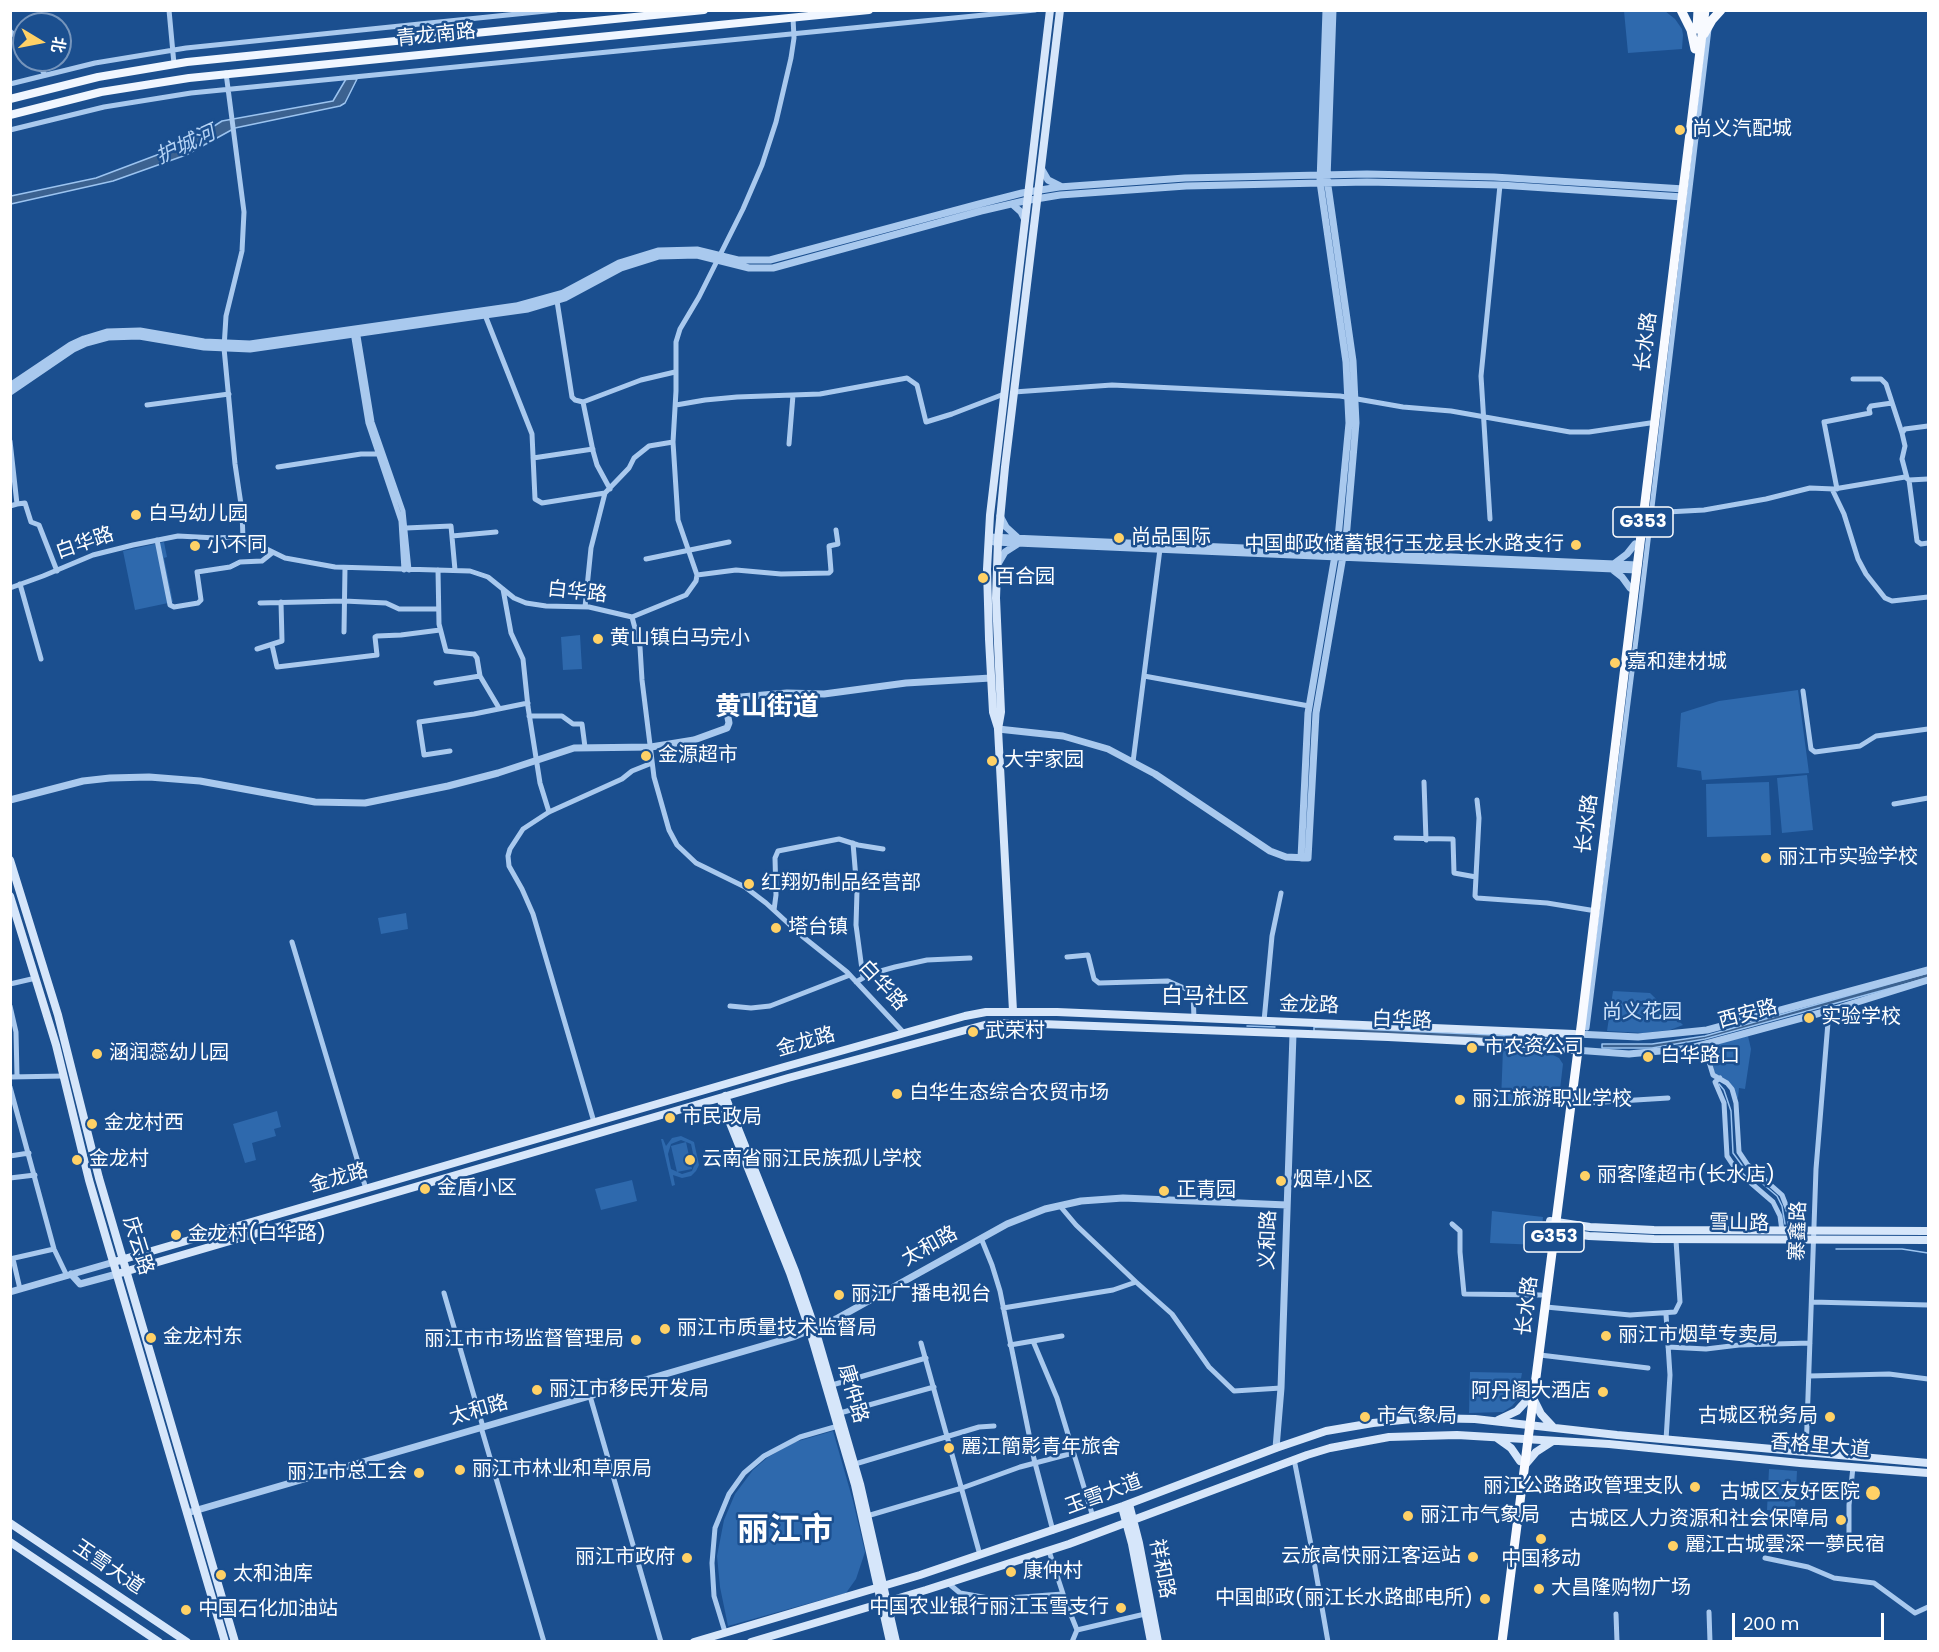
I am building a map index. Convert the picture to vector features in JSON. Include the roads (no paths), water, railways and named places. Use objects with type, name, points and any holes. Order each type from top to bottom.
[{"type":"highway","points":[[1681,10],[1699,46]]},
{"type":"highway","name":"长水路","points":[[1698,10],[1699,46]]},
{"type":"highway","name":"长水路","points":[[1531,1399],[1540,1355],[1552,1226],[1575,1050],[1582,1019],[1635,567],[1635,544],[1705,10]]},
{"type":"highway","points":[[1699,46],[1710,23],[1722,10]]},
{"type":"highway","name":"长水路","points":[[1580,1032],[1590,910],[1629,588],[1648,509],[1681,192]]},
{"type":"highway","name":"长水路","points":[[1496,1641],[1528,1424],[1541,1295],[1571,1104],[1576,1065],[1575,1050]]},
{"type":"highway","name":"长水路","points":[[1502,1641],[1522,1463]]},
{"type":"main road","name":"青龙南路","points":[[10,99],[98,77],[174,64],[704,10]]},
{"type":"main road","name":"青龙南路","points":[[10,115],[101,92],[160,82],[869,10]]},
{"type":"main road","points":[[998,729],[993,712],[987,598],[989,539],[1050,10]]},
{"type":"main road","points":[[1013,1011],[998,729],[1001,712],[997,567],[999,516],[1060,10]]},
{"type":"main road","name":"庆云路","points":[[10,860],[58,1015],[99,1178],[235,1641]]},
{"type":"main road","name":"庆云路","points":[[11,899],[64,1076],[89,1180],[222,1639]]},
{"type":"main road","name":"金龙路","points":[[114,1262],[976,1013],[1013,1011],[1580,1032]]},
{"type":"main road","name":"白华路","points":[[909,1044],[978,1025],[1005,1022],[1526,1044],[1575,1050]]},
{"type":"main road","name":"金龙路","points":[[117,1274],[909,1044]]},
{"type":"main road","name":"康仲路","points":[[723,1097],[832,1386],[855,1464],[880,1587]]},
{"type":"main road","name":"雪山路","points":[[1552,1226],[1634,1230],[1929,1231]]},
{"type":"main road","name":"雪山路","points":[[1552,1226],[1611,1238],[1929,1240]]},
{"type":"main road","name":"康仲路","points":[[812,1330],[896,1641]]},
{"type":"main road","points":[[1498,1421],[1531,1399],[1553,1427]]},
{"type":"main road","name":"玉雪大道","points":[[693,1641],[880,1587],[1053,1531],[1326,1431],[1387,1421],[1448,1418],[1528,1424]]},
{"type":"main road","name":"香格里大道","points":[[1528,1424],[1666,1440],[1929,1463]]},
{"type":"main road","name":"玉雪大道","points":[[751,1641],[884,1603],[1049,1551],[1235,1480],[1330,1448],[1389,1437],[1439,1434],[1526,1439]]},
{"type":"main road","points":[[1496,1437],[1511,1448],[1522,1463],[1553,1441]]},
{"type":"main road","name":"香格里大道","points":[[1526,1439],[1929,1473]]},
{"type":"main road","name":"祥和路","points":[[1125,1505],[1158,1641]]},
{"type":"main road","name":"祥和路","points":[[1130,1522],[1151,1641]]},
{"type":"main road","name":"玉雪大道","points":[[10,1523],[187,1641]]},
{"type":"main road","name":"玉雪大道","points":[[10,1542],[159,1641]]},
{"type":"main road","name":"康仲路","points":[[884,1603],[890,1641]]},
{"type":"street","points":[[169,10],[174,64]]},
{"type":"street","points":[[10,84],[125,57],[172,50],[556,10]]},
{"type":"street","points":[[10,130],[123,103],[228,88],[1035,10]]},
{"type":"street","points":[[1305,858],[1316,713],[1339,554],[1352,398],[1324,178],[1326,10]]},
{"type":"street","points":[[1324,178],[1333,10]]},
{"type":"street","points":[[632,617],[686,595],[693,587],[697,574],[678,520],[673,442],[677,337],[750,195],[767,151],[791,58],[793,18]]},
{"type":"street","points":[[1580,1032],[1710,23]]},
{"type":"street","points":[[226,74],[243,190],[242,251],[226,316],[224,347],[243,538]]},
{"type":"street","points":[[1041,168],[1048,180],[1063,187]]},
{"type":"street","points":[[1016,194],[1031,174]]},
{"type":"street","points":[[355,332],[539,301],[563,293],[619,263],[658,251],[687,249],[749,268],[773,268],[1012,204],[1028,196],[1063,187],[1185,178],[1453,175],[1681,192]]},
{"type":"street","points":[[1038,194],[1048,197],[1324,178],[1681,192]]},
{"type":"street","points":[[1490,519],[1481,387],[1482,348],[1500,186]]},
{"type":"street","points":[[10,392],[67,353],[100,339],[124,335],[224,347],[528,309],[557,301],[621,268],[647,259],[687,254],[747,261],[770,260],[1016,194],[1028,196]]},
{"type":"street","points":[[1035,215],[1048,197]]},
{"type":"street","points":[[1012,204],[1021,212],[1025,220]]},
{"type":"street","points":[[557,301],[572,397],[583,402],[641,380],[675,372]]},
{"type":"street","points":[[485,315],[530,429],[534,492],[538,502],[607,491]]},
{"type":"street","points":[[10,386],[71,345],[107,332],[140,331],[224,347]]},
{"type":"street","points":[[355,332],[365,411],[399,513],[406,570]]},
{"type":"street","points":[[355,332],[372,422],[402,505],[406,528],[406,570]]},
{"type":"street","points":[[676,405],[726,398],[820,394],[910,378],[917,385],[926,422],[1004,394]]},
{"type":"street","points":[[1853,379],[1881,379],[1889,387],[1905,446],[1902,459],[1908,479],[1917,541],[1921,544],[1929,543]]},
{"type":"street","points":[[1014,392],[1112,385],[1352,398],[1396,407],[1451,411],[1570,432],[1589,432],[1650,423]]},
{"type":"street","points":[[147,405],[229,394]]},
{"type":"street","points":[[789,444],[793,395]]},
{"type":"street","points":[[583,402],[597,465],[607,491]]},
{"type":"street","points":[[1892,403],[1871,406],[1870,413],[1824,423],[1835,489],[1858,560],[1885,598],[1892,601],[1929,597]]},
{"type":"street","points":[[1902,433],[1905,429],[1929,426]]},
{"type":"street","points":[[10,441],[14,505],[25,503],[31,522],[39,525],[57,571]]},
{"type":"street","points":[[585,606],[591,548],[607,491],[629,468],[634,458],[649,446],[673,442]]},
{"type":"street","points":[[533,458],[593,449]]},
{"type":"street","points":[[278,467],[361,454],[378,454]]},
{"type":"street","points":[[1648,509],[1667,512],[1704,510],[1766,499],[1810,488],[1835,489],[1908,479],[1929,479]]},
{"type":"street","points":[[999,516],[1020,540],[1160,549],[1339,554]]},
{"type":"street","points":[[406,528],[451,526],[455,570]]},
{"type":"street","points":[[697,574],[736,570],[781,574],[828,573],[831,571],[829,546],[838,544],[836,530]]},
{"type":"street","points":[[452,536],[496,532]]},
{"type":"street","name":"白华路","points":[[10,588],[93,555],[157,540],[187,536],[243,538],[285,558],[345,568],[470,571],[484,575],[514,598],[532,604],[585,606],[632,617],[640,647],[652,763],[669,830],[680,849],[696,863],[745,887],[774,910],[802,936],[826,953],[904,1033]]},
{"type":"street","points":[[989,539],[1635,567]]},
{"type":"street","points":[[157,540],[170,605],[174,606],[198,603],[201,600],[197,572],[230,567],[240,562],[262,561],[272,553]]},
{"type":"street","points":[[997,567],[1005,552],[1020,540]]},
{"type":"street","points":[[646,559],[729,542]]},
{"type":"street","points":[[1612,566],[1635,544]]},
{"type":"street","points":[[1133,762],[1160,549]]},
{"type":"street","points":[[1305,858],[1309,706],[1339,554]]},
{"type":"street","points":[[1612,566],[1629,588]]},
{"type":"street","points":[[344,632],[345,568]]},
{"type":"street","points":[[438,570],[440,630],[446,651],[474,654],[477,658],[480,676],[499,708]]},
{"type":"street","points":[[20,584],[40,659]]},
{"type":"street","points":[[502,588],[511,633],[524,659],[536,760],[549,812]]},
{"type":"street","points":[[260,603],[344,601],[386,603],[399,609],[438,609]]},
{"type":"street","points":[[257,649],[280,643],[283,639],[281,602]]},
{"type":"street","points":[[272,645],[277,667],[377,655],[375,637],[377,636],[440,630]]},
{"type":"street","points":[[436,683],[480,676]]},
{"type":"street","points":[[1144,676],[1309,706]]},
{"type":"street","points":[[10,800],[83,781],[149,777],[200,781],[315,802],[365,803],[448,786],[574,748],[651,747],[684,742],[726,729],[729,723],[725,701],[729,698],[787,693],[824,693],[906,683],[991,678]]},
{"type":"street","points":[[1803,691],[1811,749],[1815,752],[1860,746],[1876,736],[1929,729]]},
{"type":"street","points":[[450,751],[424,755],[419,722],[528,703]]},
{"type":"street","points":[[529,716],[562,716],[573,723],[582,724],[585,747]]},
{"type":"street","points":[[998,729],[1047,733],[1108,748],[1170,784],[1270,851],[1286,857],[1305,858]]},
{"type":"street","points":[[594,1122],[533,915],[508,861],[510,849],[523,830],[549,812],[652,763]]},
{"type":"street","points":[[1424,782],[1426,840]]},
{"type":"street","points":[[1894,804],[1929,798]]},
{"type":"street","points":[[1477,800],[1479,818],[1475,896],[1477,898],[1547,903],[1590,910]]},
{"type":"street","points":[[1396,838],[1453,839],[1454,873],[1476,878]]},
{"type":"street","points":[[774,910],[777,852],[835,840],[883,849]]},
{"type":"street","points":[[853,843],[857,891],[856,925],[863,977]]},
{"type":"street","points":[[1264,1021],[1272,936],[1281,893]]},
{"type":"street","points":[[292,942],[366,1189]]},
{"type":"street","points":[[1067,957],[1088,955],[1094,979],[1099,982],[1168,981],[1193,992],[1194,1018]]},
{"type":"street","points":[[856,982],[863,977],[917,962],[970,958]]},
{"type":"street","name":"西安路","points":[[1580,1032],[1638,1038],[1707,1030],[1929,970]]},
{"type":"street","points":[[730,1006],[751,1008],[770,1005],[849,975]]},
{"type":"street","points":[[10,984],[36,978]]},
{"type":"street","name":"西安路","points":[[1575,1050],[1648,1054],[1704,1045],[1929,980]]},
{"type":"street","points":[[10,1006],[16,1032],[14,1077],[64,1076]]},
{"type":"street","name":"寨鑫路","points":[[1806,1453],[1816,1169],[1829,1010]]},
{"type":"street","name":"义和路","points":[[1276,1448],[1281,1388],[1293,1034]]},
{"type":"street","points":[[1704,1045],[1713,1075],[1732,1089],[1736,1103],[1738,1147],[1741,1157],[1749,1167],[1782,1195],[1789,1213],[1787,1231]]},
{"type":"street","points":[[1576,1065],[1593,1052]]},
{"type":"street","points":[[1717,1080],[1724,1103],[1727,1156],[1737,1171],[1773,1202],[1787,1231]]},
{"type":"street","points":[[10,1087],[54,1250],[69,1275]]},
{"type":"street","points":[[1571,1104],[1668,1098]]},
{"type":"street","points":[[10,1156],[29,1153]]},
{"type":"street","points":[[10,1178],[35,1175]]},
{"type":"street","name":"太和路","points":[[187,1513],[780,1342],[812,1330],[1020,1218],[1060,1206],[1089,1200],[1123,1198],[1287,1205]]},
{"type":"street","points":[[1060,1206],[1076,1225],[1172,1314],[1209,1367],[1234,1391],[1281,1388]]},
{"type":"street","points":[[1452,1224],[1460,1231],[1464,1294],[1541,1295]]},
{"type":"street","points":[[981,1238],[995,1272],[1035,1463],[1053,1531]]},
{"type":"street","points":[[1546,1307],[1630,1315],[1675,1312],[1679,1305],[1676,1240]]},
{"type":"street","points":[[20,1289],[12,1259],[54,1250]]},
{"type":"street","name":"金龙路","points":[[10,1292],[114,1262]]},
{"type":"street","name":"金龙路","points":[[69,1275],[80,1284],[117,1274]]},
{"type":"street","points":[[1003,1308],[1113,1290],[1136,1282]]},
{"type":"street","points":[[444,1293],[544,1641]]},
{"type":"street","points":[[1812,1302],[1929,1305]]},
{"type":"street","points":[[1666,1314],[1670,1375],[1666,1440]]},
{"type":"street","points":[[1010,1345],[1062,1336]]},
{"type":"street","points":[[1033,1341],[1057,1398],[1093,1517]]},
{"type":"street","points":[[921,1343],[980,1555]]},
{"type":"street","points":[[1668,1347],[1706,1349],[1739,1345],[1810,1343]]},
{"type":"street","points":[[1540,1355],[1648,1368]]},
{"type":"street","points":[[832,1386],[926,1358]]},
{"type":"street","points":[[1809,1376],[1889,1374],[1929,1379]]},
{"type":"street","points":[[840,1413],[934,1387]]},
{"type":"street","points":[[590,1396],[661,1641]]},
{"type":"street","points":[[725,1632],[714,1596],[712,1563],[715,1528],[725,1502],[744,1473],[764,1455],[800,1437],[838,1426]]},
{"type":"street","points":[[855,1464],[978,1427],[994,1426]]},
{"type":"street","points":[[867,1516],[1073,1453]]},
{"type":"street","points":[[1294,1460],[1328,1641]]},
{"type":"street","points":[[1849,1542],[1849,1505],[1853,1467]]},
{"type":"street","points":[[1049,1551],[1077,1630],[1072,1641]]},
{"type":"street","points":[[1765,1558],[1809,1567],[1834,1578],[1874,1583],[1915,1613],[1929,1607]]},
{"type":"street","points":[[948,1583],[960,1593],[994,1599],[1063,1594]]},
{"type":"street","points":[[1709,1612],[1710,1641]]},
{"type":"street","points":[[1077,1630],[1145,1614]]},
{"type":"street","points":[[1616,1614],[1617,1641]]},
{"type":"water","name":"护城河","points":[[346,79],[357,79],[345,103],[340,106],[235,128],[186,155],[113,181],[11,204],[11,196],[96,178],[186,144],[222,121],[333,101]]},
{"type":"water","points":[[1928,973],[1928,978],[1705,1039],[1652,1048],[1602,1048],[1602,1044],[1652,1044],[1705,1036]]},
{"type":"water","points":[[1314,1027],[1555,1039],[1555,1043],[1314,1031]]},
{"type":"waterway","points":[[1247,1026],[1275,1027]]},
{"type":"waterway","points":[[1719,1084],[1724,1090],[1731,1111],[1733,1153],[1744,1168],[1777,1196],[1782,1206],[1785,1224]]},
{"type":"waterway","points":[[1836,1249],[1902,1249],[1928,1253]]},
{"type":"place","name":"尚义汽配城","points":[[1680,130]]},
{"type":"place","name":"白马幼儿园","points":[[136,515]]},
{"type":"place","name":"尚品国际","points":[[1119,538]]},
{"type":"place","name":"中国邮政储蓄银行玉龙县长水路支行","points":[[1576,545]]},
{"type":"place","name":"小不同","points":[[195,546]]},
{"type":"place","name":"百合园","points":[[983,578]]},
{"type":"place","name":"黄山镇白马完小","points":[[598,639]]},
{"type":"place","name":"嘉和建材城","points":[[1615,663]]},
{"type":"place","name":"金源超市","points":[[646,756]]},
{"type":"place","name":"大宇家园","points":[[992,761]]},
{"type":"place","name":"丽江市实验学校","points":[[1766,858]]},
{"type":"place","name":"红翔奶制品经营部","points":[[749,884]]},
{"type":"place","name":"塔台镇","points":[[776,928]]},
{"type":"place","name":"实验学校","points":[[1809,1018]]},
{"type":"place","name":"武荣村","points":[[973,1032]]},
{"type":"place","name":"市农资公司","points":[[1472,1048]]},
{"type":"place","name":"涵润蕊幼儿园","points":[[97,1054]]},
{"type":"place","name":"白华路口","points":[[1648,1057]]},
{"type":"place","name":"白华生态综合农贸市场","points":[[897,1094]]},
{"type":"place","name":"丽江旅游职业学校","points":[[1460,1100]]},
{"type":"place","name":"市民政局","points":[[670,1118]]},
{"type":"place","name":"金龙村西","points":[[92,1124]]},
{"type":"place","name":"金龙村","points":[[77,1160]]},
{"type":"place","name":"云南省丽江民族孤儿学校","points":[[690,1160]]},
{"type":"place","name":"丽客隆超市(长水店)","points":[[1585,1176]]},
{"type":"place","name":"烟草小区","points":[[1281,1181]]},
{"type":"place","name":"金盾小区","points":[[425,1189]]},
{"type":"place","name":"正青园","points":[[1164,1191]]},
{"type":"place","name":"金龙村(白华路)","points":[[176,1235]]},
{"type":"place","name":"丽江广播电视台","points":[[839,1295]]},
{"type":"place","name":"丽江市质量技术监督局","points":[[665,1329]]},
{"type":"place","name":"丽江市烟草专卖局","points":[[1606,1336]]},
{"type":"place","name":"金龙村东","points":[[151,1338]]},
{"type":"place","name":"丽江市市场监督管理局","points":[[636,1340]]},
{"type":"place","name":"丽江市移民开发局","points":[[537,1390]]},
{"type":"place","name":"阿丹阁大酒店","points":[[1603,1392]]},
{"type":"place","name":"市气象局","points":[[1365,1417]]},
{"type":"place","name":"古城区税务局","points":[[1830,1417]]},
{"type":"place","name":"麗江簡影青年旅舍","points":[[949,1448]]},
{"type":"place","name":"丽江市林业和草原局","points":[[460,1470]]},
{"type":"place","name":"丽江市总工会","points":[[419,1473]]},
{"type":"place","name":"丽江公路路政管理支队","points":[[1695,1487]]},
{"type":"place","name":"古城区友好医院","points":[[1873,1493]]},
{"type":"place","name":"丽江市气象局","points":[[1408,1516]]},
{"type":"place","name":"古城区人力资源和社会保障局","points":[[1841,1520]]},
{"type":"place","name":"中国移动","points":[[1541,1539]]},
{"type":"place","name":"麗江古城雲深一夢民宿","points":[[1673,1546]]},
{"type":"place","name":"云旅高快丽江客运站","points":[[1473,1557]]},
{"type":"place","name":"丽江市政府","points":[[687,1558]]},
{"type":"place","name":"康仲村","points":[[1011,1572]]},
{"type":"place","name":"太和油库","points":[[221,1575]]},
{"type":"place","name":"大昌隆购物广场","points":[[1539,1589]]},
{"type":"place","name":"中国邮政(丽江长水路邮电所)","points":[[1485,1599]]},
{"type":"place","name":"中国农业银行丽江玉雪支行","points":[[1121,1608]]},
{"type":"place","name":"中国石化加油站","points":[[186,1610]]},
{"type":"district","name":"黄山街道","points":[[767,708]]},
{"type":"district","name":"白马社区","points":[[1205,997]]},
{"type":"district","name":"丽江市","points":[[785,1532]]},
{"type":"park label","name":"尚义花园","points":[[1642,1013]]}]
